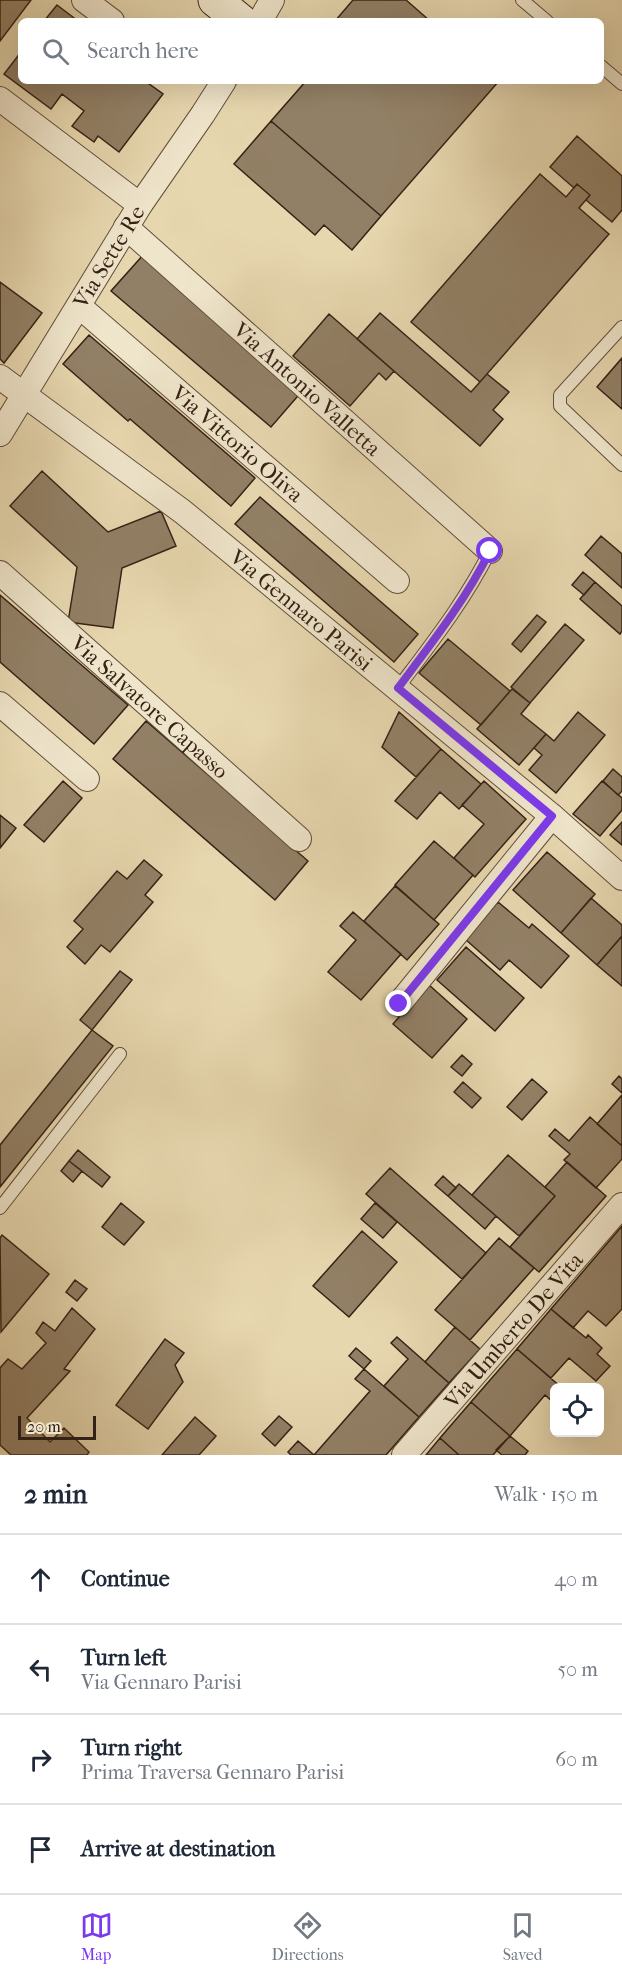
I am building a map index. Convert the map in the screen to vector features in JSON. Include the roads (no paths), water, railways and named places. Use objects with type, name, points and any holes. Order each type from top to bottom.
[{"type":"street","points":[[84,0],[108,18]]},
{"type":"street","points":[[215,0],[237,18]]},
{"type":"street","points":[[262,18],[272,0]]},
{"type":"street","name":"Via Sette Re","points":[[0,434],[126,227],[222,84]]},
{"type":"street","points":[[0,99],[140,205]]},
{"type":"street","name":"Via Antonio Valletta","points":[[126,227],[490,551]]},
{"type":"street","name":"Via Vittorio Oliva","points":[[79,306],[397,581]]},
{"type":"street","name":"Via Gennaro Parisi","points":[[0,377],[183,512],[552,816],[622,878]]},
{"type":"street","name":"Via Salvatore Capasso","points":[[0,573],[299,839]]},
{"type":"street","points":[[0,704],[87,779]]},
{"type":"street","points":[[399,1004],[552,816]]},
{"type":"street","name":"Via Umberto De Vita","points":[[404,1455],[622,1205]]},
{"type":"lane","points":[[522,0],[543,18]]},
{"type":"lane","points":[[604,69],[622,84]]},
{"type":"lane","points":[[622,327],[560,395],[560,406],[622,465]]},
{"type":"lane","points":[[398,688],[445,625],[479,573],[490,551]]},
{"type":"lane","points":[[0,1208],[120,1054]]}]
